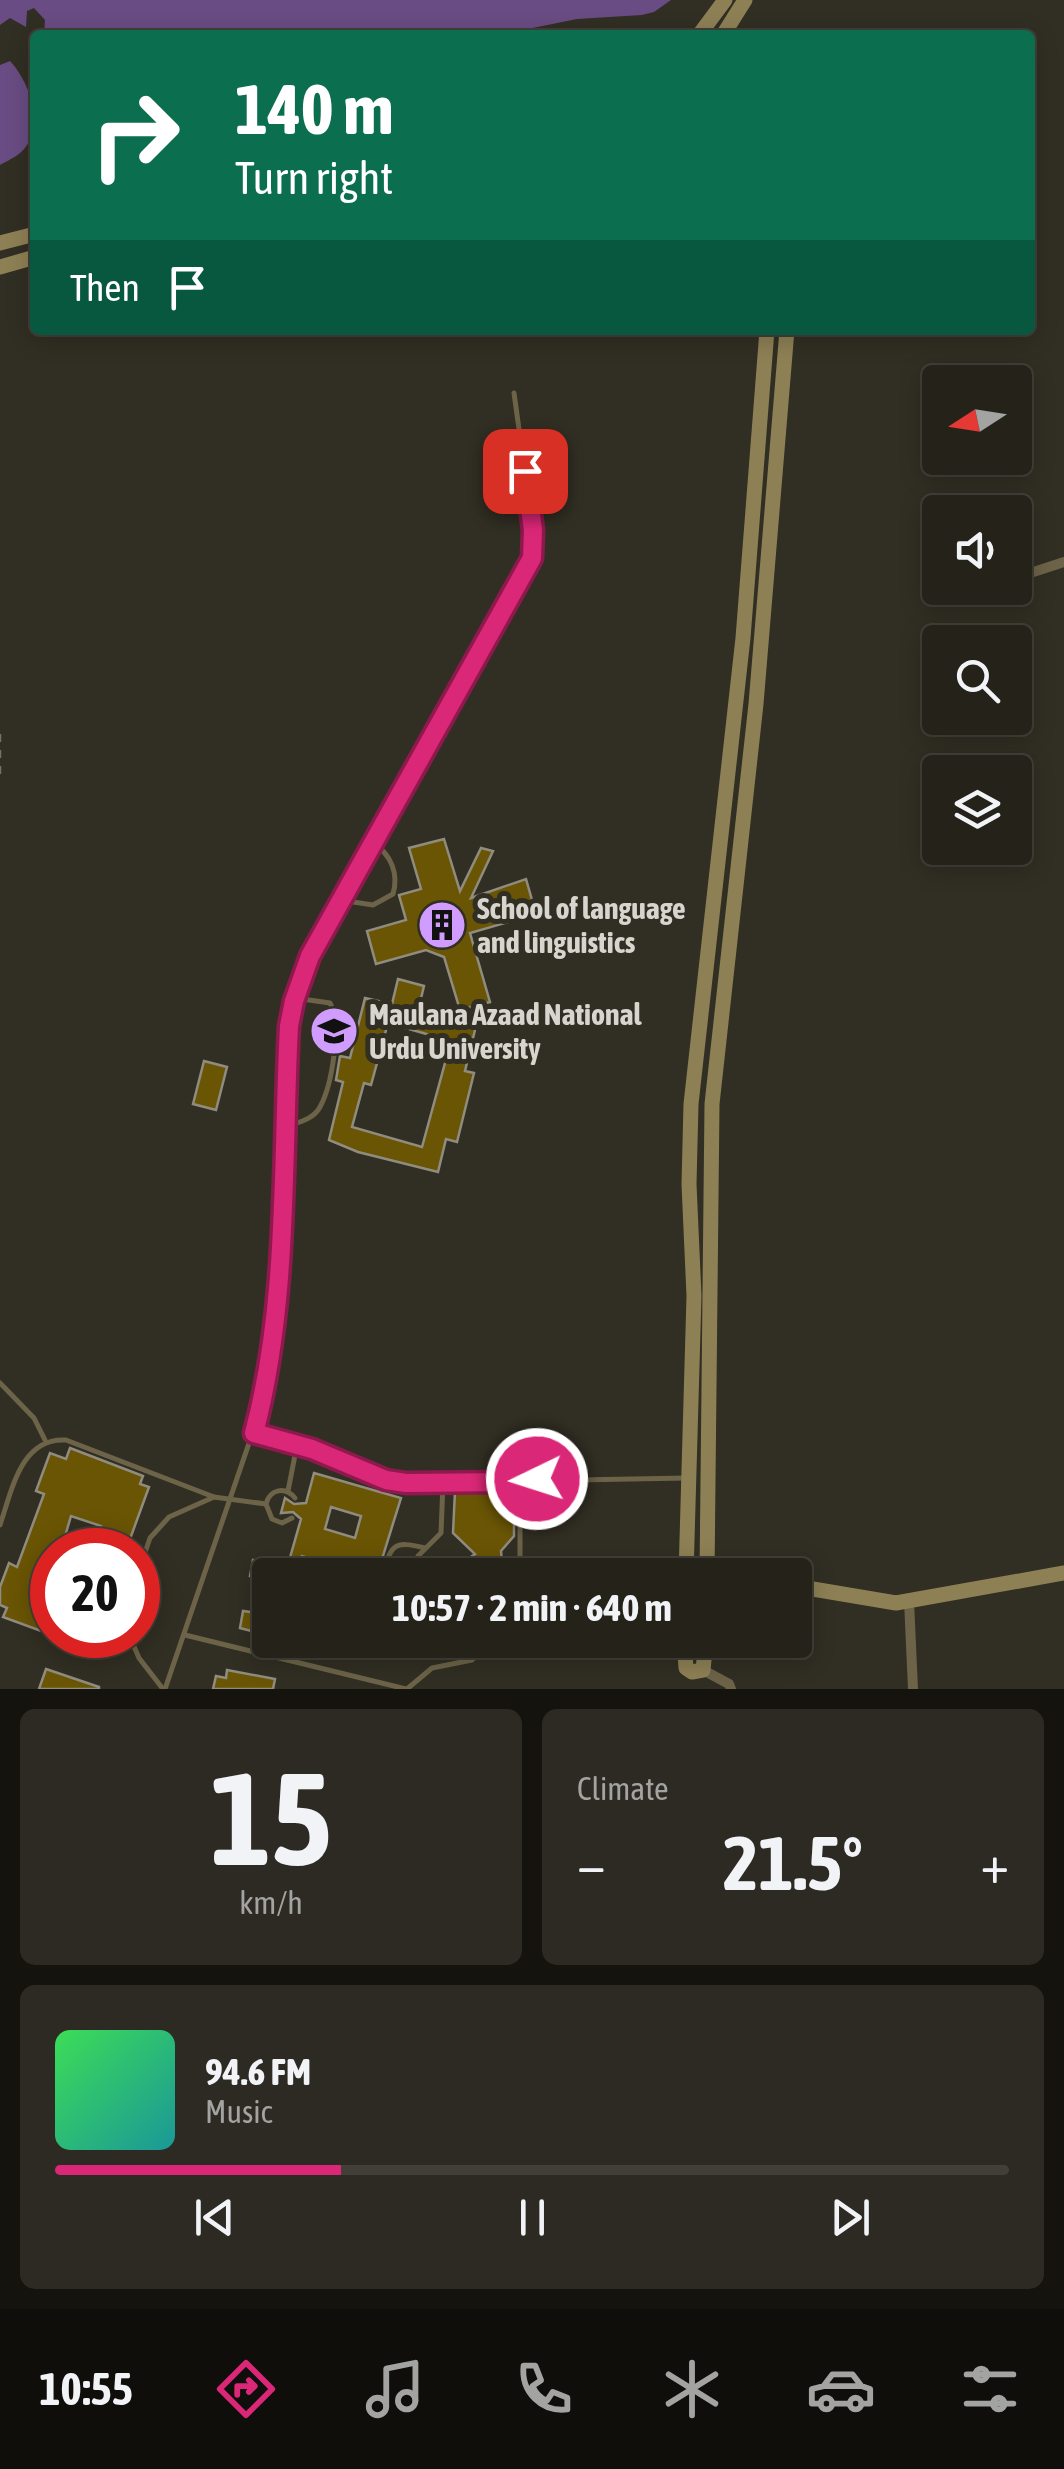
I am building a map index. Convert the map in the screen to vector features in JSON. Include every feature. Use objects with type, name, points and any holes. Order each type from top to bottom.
[{"type":"street","points":[[703,30],[725,0]]},
{"type":"street","points":[[729,30],[746,0]]},
{"type":"street","points":[[715,17],[725,30]]},
{"type":"street","points":[[0,244],[30,235]]},
{"type":"street","points":[[0,267],[30,258]]},
{"type":"street","points":[[687,1558],[694,1296],[688,1184],[691,1104],[743,638],[767,335]]},
{"type":"street","points":[[707,1558],[712,1104],[756,704],[786,335]]},
{"type":"street","points":[[1032,572],[1064,562]]},
{"type":"street","points":[[812,1589],[896,1602],[1064,1573]]},
{"type":"street","points":[[910,1600],[913,1689]]},
{"type":"street","points":[[690,1658],[694,1669],[729,1684],[731,1689]]},
{"type":"street","points":[[694,1669],[699,1658]]},
{"type":"lane","points":[[163,1688],[254,1433],[273,1324],[289,1026],[295,998],[310,956],[340,900],[532,558],[533,530],[514,393]]},
{"type":"lane","points":[[340,900],[374,905],[393,894],[396,874],[383,849],[372,842]]},
{"type":"lane","points":[[286,1127],[310,1118],[320,1106],[338,1034],[330,1003],[295,998]]},
{"type":"lane","points":[[0,1383],[34,1418],[45,1440]]},
{"type":"lane","points":[[254,1433],[297,1444],[386,1480],[689,1478]]},
{"type":"lane","points":[[0,1525],[20,1469],[45,1440],[66,1440],[228,1502],[266,1504]]},
{"type":"lane","points":[[288,1491],[297,1444]]},
{"type":"lane","points":[[418,1558],[441,1533],[442,1482]]},
{"type":"lane","points":[[520,1482],[520,1558]]},
{"type":"lane","points":[[266,1504],[274,1492],[288,1491],[296,1498]]},
{"type":"lane","points":[[157,1528],[169,1517],[214,1497]]},
{"type":"lane","points":[[266,1504],[272,1519],[282,1522],[292,1518]]},
{"type":"lane","points":[[388,1558],[395,1546],[407,1542],[425,1548]]},
{"type":"lane","points":[[185,1635],[407,1689],[432,1668],[474,1658]]},
{"type":"lane","points":[[139,1658],[163,1688]]},
{"type":"lane","points":[[153,1689],[163,1688]]},
{"type":"path","points":[[0,734],[0,782]]},
{"type":"shaded area","points":[[0,0],[671,0],[642,15],[577,19],[523,30],[44,30],[45,20],[34,8],[27,11],[26,27],[10,18],[0,25]]},
{"type":"shaded area","points":[[10,61],[28,89],[30,138],[15,157],[0,165],[0,65]]},
{"type":"building","name":"School of language and linguistics","points":[[444,839],[460,891],[481,848],[493,851],[471,898],[526,879],[536,914],[470,933],[490,1002],[460,1010],[444,957],[426,950],[376,964],[367,931],[406,920],[399,895],[421,889],[409,848]]},
{"type":"building","points":[[398,979],[424,986],[418,1011],[476,1026],[465,1071],[474,1073],[457,1142],[446,1139],[438,1172],[358,1152],[329,1140],[343,1082],[336,1080],[340,1056],[350,1058],[365,998],[392,1004]],"holes":[[[388,1023],[451,1041],[422,1147],[352,1127],[364,1083],[371,1085]]]},
{"type":"building","points":[[204,1061],[227,1067],[216,1110],[193,1104]]},
{"type":"building","points":[[70,1448],[143,1476],[140,1484],[149,1487],[134,1528],[100,1528],[71,1516],[67,1528],[31,1528],[44,1494],[36,1491],[50,1453],[66,1459]]},
{"type":"building","points":[[314,1473],[401,1498],[382,1558],[290,1558],[301,1519],[293,1512],[281,1513],[285,1498],[294,1504],[306,1503]],"holes":[[[331,1507],[361,1516],[355,1538],[325,1529]]]},
{"type":"building","points":[[472,1488],[514,1493],[514,1536],[501,1551],[502,1558],[469,1558],[475,1554],[453,1533],[455,1491],[471,1492]]},
{"type":"building","points":[[30,1532],[30,1627],[3,1617],[7,1608],[0,1605],[0,1587],[9,1563],[17,1567]]},
{"type":"building","points":[[243,1611],[252,1612],[252,1631],[240,1628]]},
{"type":"building","points":[[46,1669],[99,1687],[99,1689],[39,1689]]},
{"type":"building","points":[[227,1670],[275,1679],[273,1689],[213,1689],[216,1676],[226,1678]]},
{"type":"place","name":"School of language and linguistics","points":[[442,925]]},
{"type":"place","name":"Maulana Azaad National Urdu University","points":[[334,1031]]},
{"type":"route","points":[[525,471],[533,530],[532,558],[310,956],[294,1001],[289,1026],[283,1208],[273,1324],[254,1433],[298,1444],[386,1480],[406,1483],[537,1479]]}]
